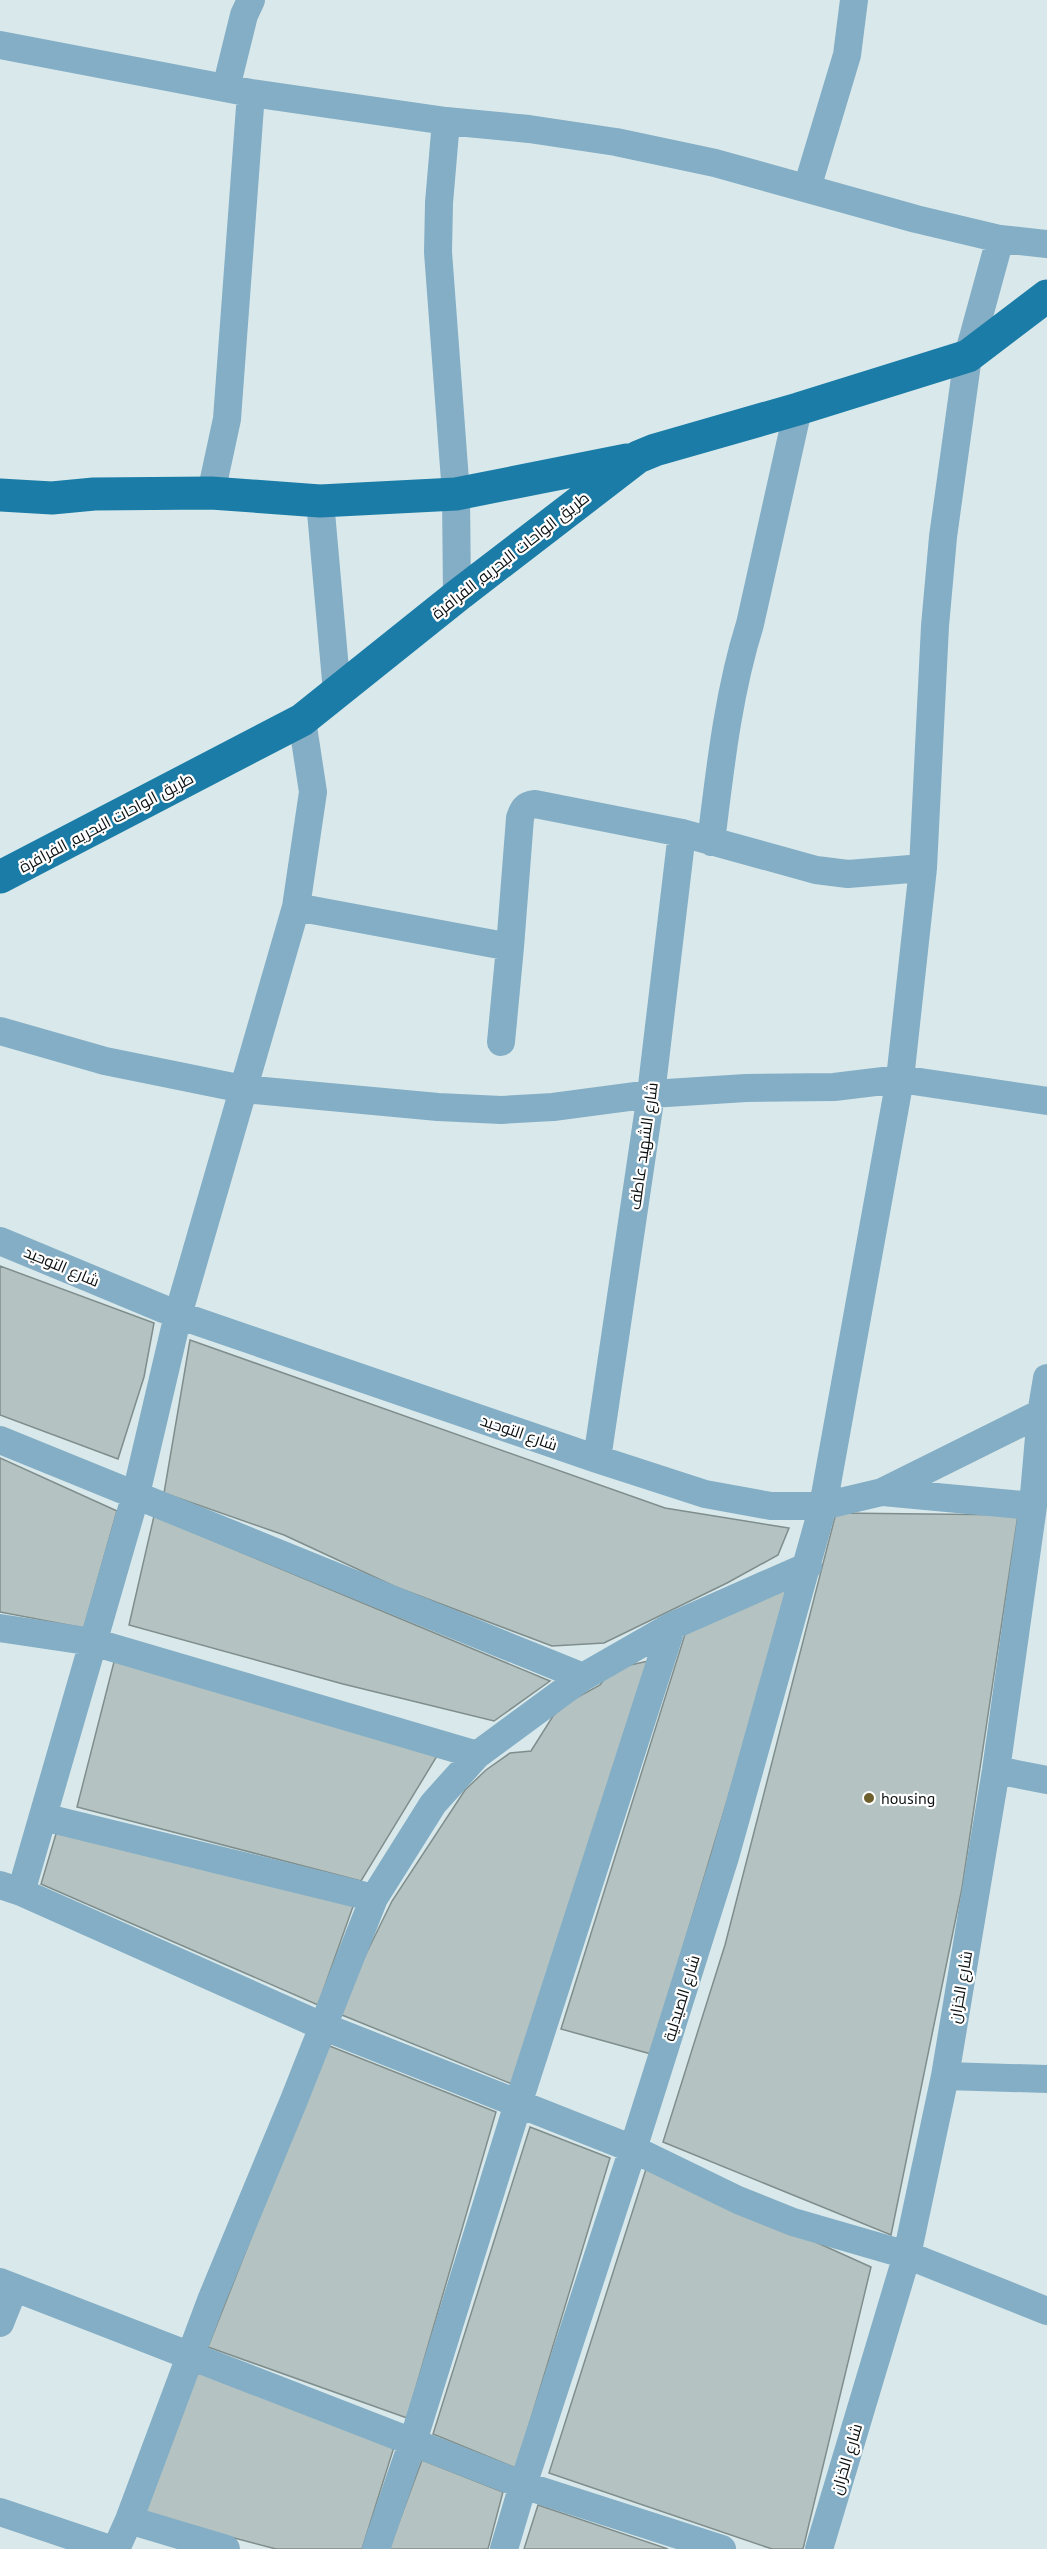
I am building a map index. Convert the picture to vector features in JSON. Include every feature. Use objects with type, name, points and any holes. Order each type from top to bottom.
[{"type":"main road","name":"طريق الواحات البحريه, الفرافرة","points":[[0,877],[302,720],[457,596],[638,458],[655,450],[798,409],[968,356],[1047,296]]},
{"type":"main road","points":[[0,495],[52,498],[94,494],[211,493],[320,501],[456,494],[638,458]]},
{"type":"street","points":[[211,493],[227,419],[238,91],[244,15],[251,0]]},
{"type":"street","points":[[807,188],[847,55],[854,0]]},
{"type":"street","points":[[0,45],[238,91],[446,121],[529,129],[616,142],[715,163],[916,219],[1000,239],[1047,244]]},
{"type":"street","points":[[446,121],[439,203],[438,252],[456,494],[457,596]]},
{"type":"street","name":"شارع الصيدلية","points":[[504,2549],[725,1857],[823,1506],[900,1079],[923,868],[935,626],[943,537],[968,356],[1000,239]]},
{"type":"street","points":[[711,842],[722,759],[740,655],[750,624],[798,409]]},
{"type":"street","points":[[320,501],[337,692]]},
{"type":"street","points":[[302,720],[313,792],[296,907],[178,1315],[135,1494],[43,1817],[11,1889],[322,2026],[633,2149],[738,2200],[794,2222],[907,2255],[1047,2311]]},
{"type":"street","points":[[501,1042],[520,818],[523,809],[528,805],[535,804],[682,833],[816,870],[848,874],[923,868]]},
{"type":"street","name":"شارع الشهيد عاطف","points":[[597,1459],[651,1094],[682,833]]},
{"type":"street","points":[[296,907],[510,947]]},
{"type":"street","points":[[0,1031],[105,1062],[243,1089],[438,1107],[501,1110],[553,1107],[651,1094],[746,1088],[834,1087],[900,1079],[1047,1101]]},
{"type":"street","name":"شارع التوحيد","points":[[0,1241],[178,1315],[705,1494],[771,1506],[823,1506],[882,1492],[1044,1412]]},
{"type":"street","name":"شارع الخزان","points":[[819,2549],[907,2255],[945,2076],[996,1770],[1033,1506],[1047,1378]]},
{"type":"street","points":[[0,1440],[583,1677]]},
{"type":"street","points":[[882,1492],[1033,1506]]},
{"type":"street","points":[[116,2549],[129,2520],[189,2356],[374,1898],[433,1804],[477,1755],[583,1677],[672,1626],[808,1566]]},
{"type":"street","points":[[376,2549],[413,2441],[518,2104],[672,1626]]},
{"type":"street","points":[[0,1628],[93,1642],[477,1755]]},
{"type":"street","points":[[996,1770],[1047,1780]]},
{"type":"street","points":[[43,1817],[374,1898]]},
{"type":"street","points":[[945,2076],[1047,2079]]},
{"type":"street","points":[[0,2323],[7,2285],[523,2485],[722,2549]]},
{"type":"street","points":[[0,2512],[110,2549]]},
{"type":"street","points":[[129,2520],[226,2549]]},
{"type":"building","points":[[0,1266],[154,1323],[144,1377],[118,1459],[0,1415]]},
{"type":"building","points":[[190,1340],[665,1508],[789,1528],[778,1555],[727,1583],[604,1643],[552,1646],[396,1587],[284,1535],[164,1493]]},
{"type":"building","points":[[0,1458],[117,1511],[84,1628],[0,1612]]},
{"type":"building","name":"housing","points":[[836,1513],[1018,1515],[962,1888],[891,2235],[663,2142],[725,1945]]},
{"type":"building","points":[[154,1516],[550,1681],[494,1721],[343,1684],[129,1625]]},
{"type":"building","points":[[782,1590],[789,1595],[651,2054],[561,2029],[686,1631]]},
{"type":"building","points":[[115,1658],[437,1756],[361,1881],[77,1807]]},
{"type":"building","points":[[653,1660],[512,2084],[337,2013],[392,1901],[465,1790],[486,1770],[510,1753],[531,1751],[553,1716],[567,1703],[600,1685],[612,1669]]},
{"type":"building","points":[[59,1824],[356,1898],[318,2005],[41,1884]]},
{"type":"building","points":[[327,2045],[496,2112],[407,2418],[208,2347]]},
{"type":"building","points":[[530,2127],[610,2158],[516,2468],[433,2434]]},
{"type":"building","points":[[647,2166],[871,2267],[803,2549],[772,2549],[549,2473]]},
{"type":"building","points":[[196,2370],[394,2447],[362,2549],[276,2549],[143,2514]]},
{"type":"building","points":[[422,2460],[503,2492],[488,2549],[389,2549]]},
{"type":"building","points":[[538,2505],[668,2549],[524,2549]]},
{"type":"place","name":"housing","points":[[869,1798]]}]
